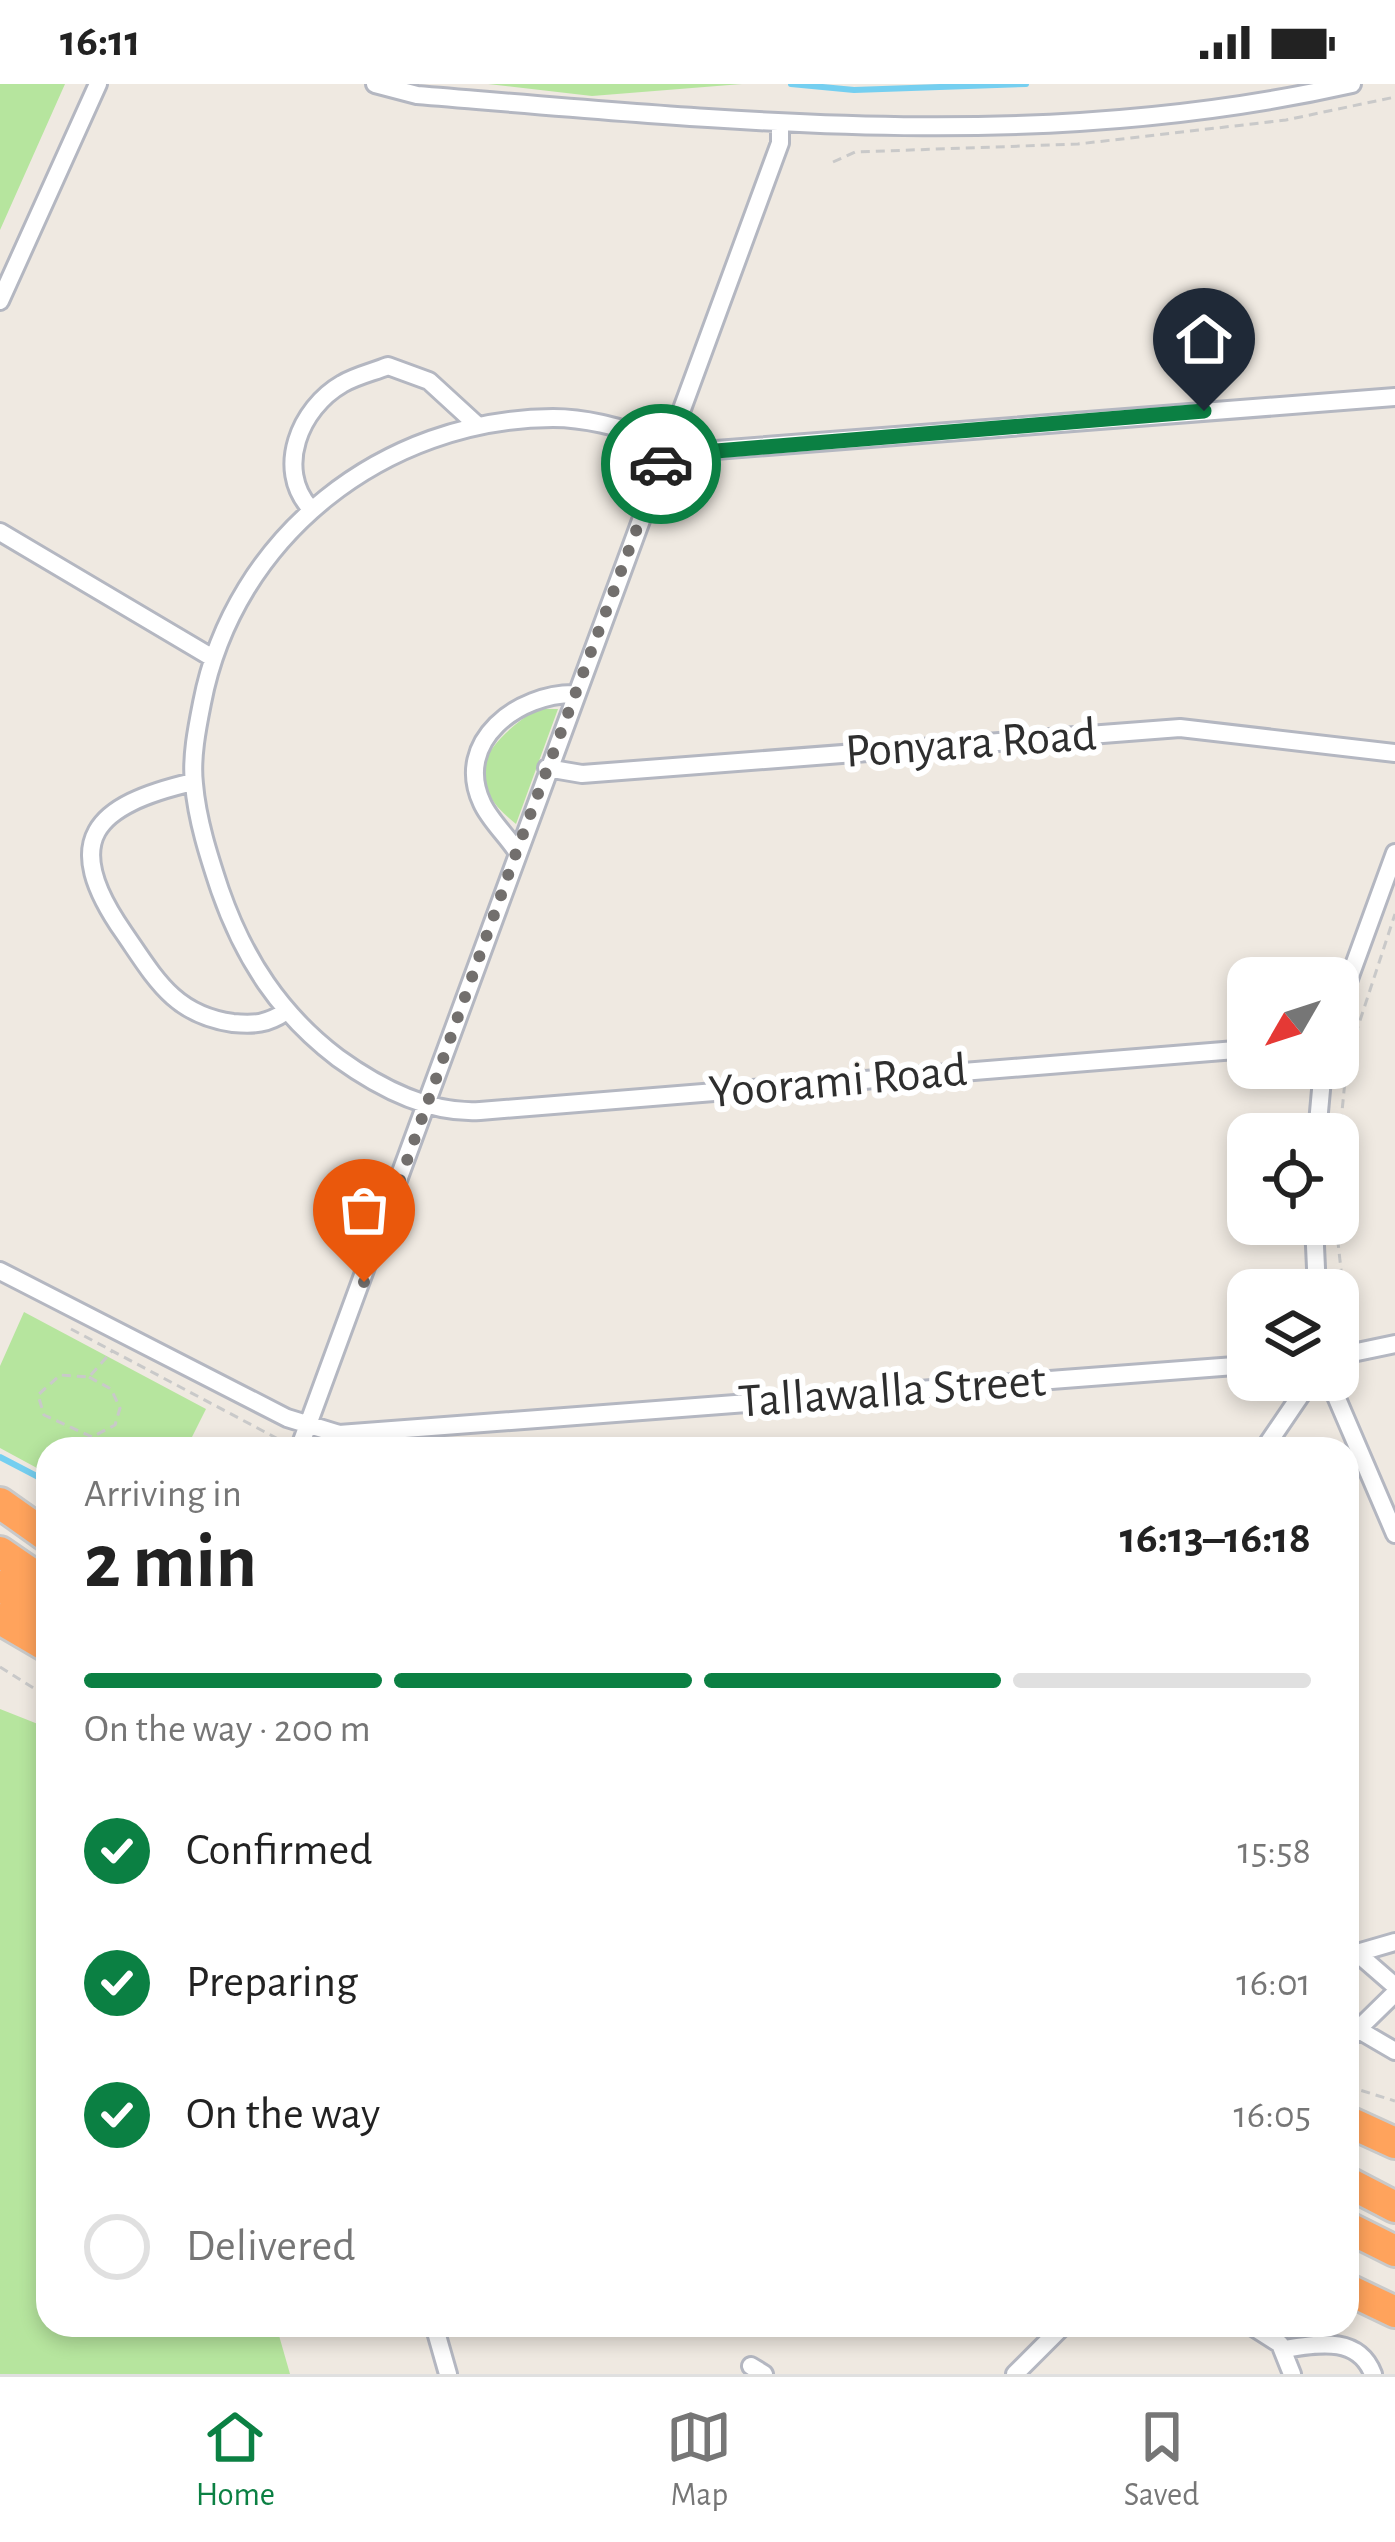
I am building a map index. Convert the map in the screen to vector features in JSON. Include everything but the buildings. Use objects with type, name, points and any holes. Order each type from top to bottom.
[{"type":"highway","points":[[0,1503],[36,1528]]},
{"type":"highway","points":[[0,1529],[36,1552]]},
{"type":"highway","points":[[0,1552],[36,1577]]},
{"type":"highway","points":[[0,1586],[36,1608]]},
{"type":"highway","points":[[0,1619],[36,1640]]},
{"type":"highway","points":[[0,1641],[36,1660]]},
{"type":"highway","points":[[1359,2126],[1395,2143]]},
{"type":"highway","points":[[1359,2188],[1395,2206]]},
{"type":"highway","points":[[1359,2233],[1395,2251]]},
{"type":"highway","points":[[1359,2295],[1395,2312]]},
{"type":"street","points":[[0,301],[98,84]]},
{"type":"street","points":[[375,84],[418,95],[896,130],[1112,120],[1277,101],[1352,84]]},
{"type":"street","points":[[303,1437],[429,1106],[517,850],[780,143],[780,125]]},
{"type":"street","points":[[310,508],[298,494],[291,465],[303,421],[340,384],[388,366],[429,381],[477,425]]},
{"type":"street","points":[[429,1106],[359,1073],[285,1012],[233,928],[193,782],[211,657],[248,585],[310,508],[395,453],[477,425],[594,421],[704,452],[1395,397]]},
{"type":"street","points":[[0,532],[211,657]]},
{"type":"street","points":[[517,850],[481,802],[474,762],[486,734],[516,707],[549,694],[574,694]]},
{"type":"street","name":"Ponyara Road","points":[[547,768],[582,774],[1180,728],[1395,753]]},
{"type":"street","points":[[193,782],[138,797],[108,817],[93,838],[88,867],[100,899],[168,997],[189,1012],[246,1024],[268,1023],[285,1012]]},
{"type":"street","points":[[1357,957],[1395,853]]},
{"type":"street","name":"Yoorami Road","points":[[429,1106],[480,1111],[1227,1051]]},
{"type":"street","name":"Tallawalla Street","points":[[0,1271],[310,1428],[339,1434],[1227,1367]]},
{"type":"street","points":[[1359,1351],[1395,1344]]},
{"type":"street","points":[[1272,1437],[1297,1401]]},
{"type":"street","points":[[1338,1401],[1353,1437]]},
{"type":"street","points":[[1359,1450],[1395,1534]]},
{"type":"street","points":[[1359,1952],[1395,1942]]},
{"type":"street","points":[[1359,1960],[1395,1989],[1359,2028]]},
{"type":"street","points":[[1359,2037],[1395,2051]]},
{"type":"street","points":[[437,2337],[448,2374]]},
{"type":"street","points":[[1016,2374],[1052,2337]]},
{"type":"street","points":[[1266,2337],[1283,2349],[1292,2374]]},
{"type":"street","points":[[1283,2349],[1344,2345],[1363,2356],[1373,2374]]},
{"type":"path","points":[[1342,1113],[1348,1060],[1395,914]]},
{"type":"path","points":[[70,1329],[276,1437]]},
{"type":"path","points":[[89,1377],[112,1351]]},
{"type":"path","points":[[69,1373],[89,1377],[111,1389],[120,1408],[115,1425],[92,1437],[44,1415],[36,1404],[40,1388],[52,1378],[69,1373]]},
{"type":"path","points":[[0,1667],[36,1689]]},
{"type":"path","points":[[1359,2090],[1395,2101]]},
{"type":"green space","points":[[0,84],[65,84],[0,230]]},
{"type":"green space","points":[[488,84],[742,84],[592,96]]},
{"type":"green space","points":[[537,709],[558,709],[516,824],[487,791],[486,762],[504,734]]},
{"type":"green space","points":[[24,1312],[206,1409],[192,1437],[36,1437],[36,1468],[0,1448],[0,1366]]},
{"type":"green space","points":[[0,1709],[36,1723],[36,2337],[279,2337],[290,2374],[0,2374]]},
{"type":"waterway","points":[[791,84],[854,90],[1026,84]]},
{"type":"waterway","points":[[0,1457],[36,1476]]},
{"type":"way so far","points":[[364,1282],[517,850],[661,464]]},
{"type":"route","points":[[661,464],[670,442],[704,452],[1204,411]]}]
